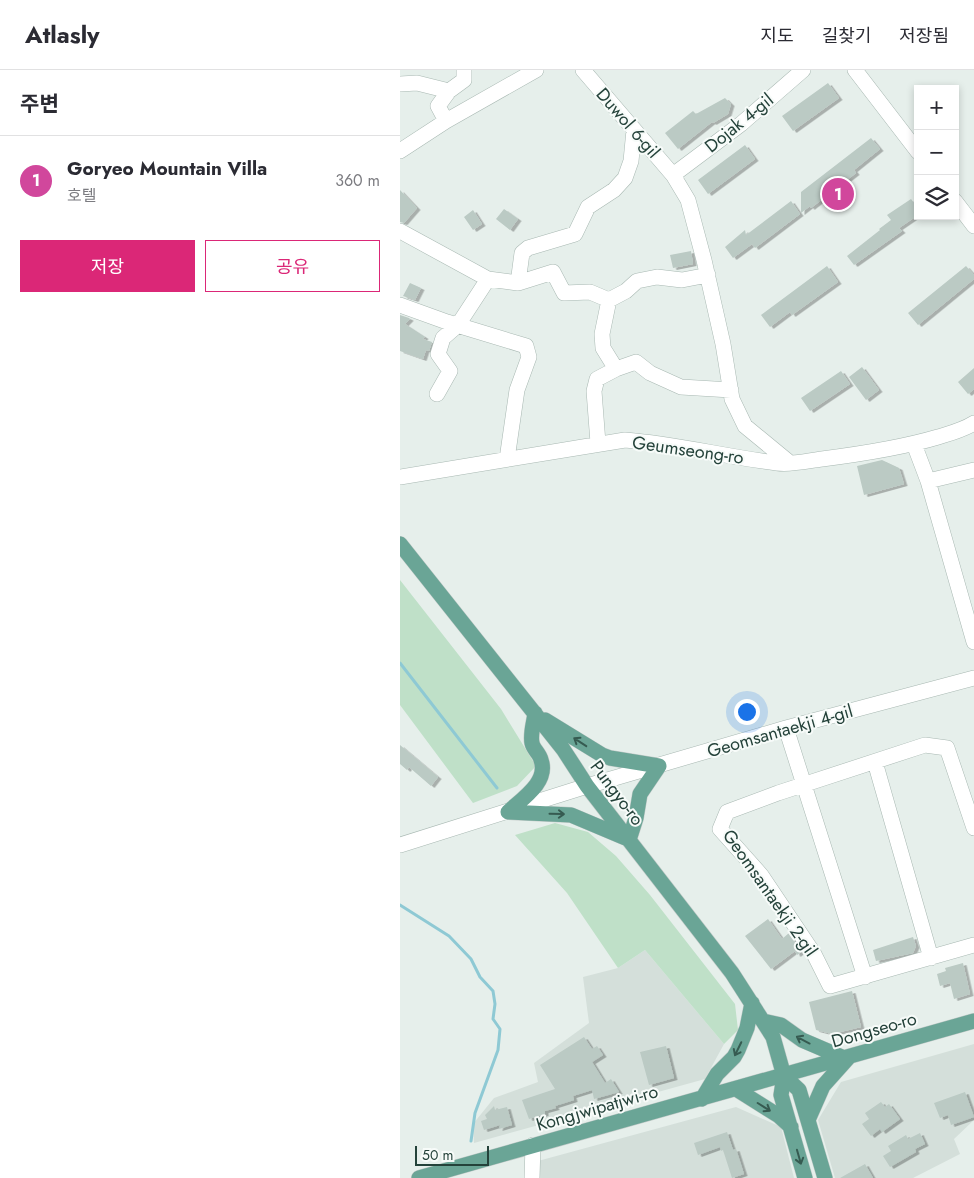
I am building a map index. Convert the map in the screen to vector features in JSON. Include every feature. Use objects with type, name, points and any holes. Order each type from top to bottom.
[{"type":"main road","name":"Pungyo-ro","points":[[400,544],[563,749],[588,786],[732,973],[773,1037],[784,1076]]},
{"type":"main road","points":[[535,713],[602,755],[659,766],[640,794],[636,818],[629,840],[570,815],[508,812],[536,786],[542,776],[543,767],[541,759],[532,744],[535,713]]},
{"type":"main road","points":[[702,1099],[717,1074],[734,1057],[738,1050],[747,1028],[752,1003]]},
{"type":"main road","points":[[764,1021],[781,1026],[802,1040],[847,1056],[823,1086],[808,1120]]},
{"type":"main road","name":"Dongseo-ro","points":[[784,1076],[847,1056],[974,1021]]},
{"type":"main road","points":[[784,1076],[799,1090],[825,1178]]},
{"type":"main road","points":[[784,1076],[782,1096],[805,1178]]},
{"type":"main road","name":"Kongjwipatjwi-ro","points":[[419,1178],[784,1076]]},
{"type":"main road","points":[[736,1089],[779,1116],[791,1127]]},
{"type":"street","points":[[446,121],[438,106],[449,91],[464,80],[464,70]]},
{"type":"street","points":[[400,151],[446,121],[536,70]]},
{"type":"street","name":"Duwol 6-gil","points":[[583,70],[673,175],[688,200],[708,275],[732,399],[745,426],[790,463]]},
{"type":"street","name":"Dojak 4-gil","points":[[673,175],[741,124],[803,70]]},
{"type":"street","points":[[855,70],[914,147]]},
{"type":"street","points":[[400,84],[417,82],[449,91]]},
{"type":"street","points":[[518,282],[522,253],[528,248],[575,234],[588,207],[614,190],[625,178],[631,161],[634,130]]},
{"type":"street","points":[[959,206],[974,226]]},
{"type":"street","points":[[400,231],[488,279],[518,282],[553,272],[564,293],[590,292],[609,300]]},
{"type":"street","points":[[609,300],[626,291],[637,281],[658,277],[682,280],[708,275]]},
{"type":"street","points":[[436,394],[450,371],[438,354],[443,338],[458,325],[488,279]]},
{"type":"street","points":[[609,300],[602,334],[604,348],[616,369]]},
{"type":"street","points":[[400,305],[526,346],[530,357],[517,390],[507,459]]},
{"type":"street","points":[[598,443],[594,391],[596,379],[616,369],[636,362],[650,373],[681,387],[731,390]]},
{"type":"street","name":"Geumseong-ro","points":[[400,477],[625,440],[658,442],[738,457],[790,463],[914,444],[965,429],[974,423]]},
{"type":"street","points":[[914,444],[928,481],[969,610],[974,642]]},
{"type":"street","points":[[928,481],[974,470]]},
{"type":"street","name":"Geomsantaekji 4-gil","points":[[400,845],[588,786],[786,728],[974,678]]},
{"type":"street","points":[[786,728],[865,976]]},
{"type":"street","name":"Geomsantaekji 2-gil","points":[[973,819],[947,748],[925,745],[804,786],[778,792],[727,812],[720,829],[761,875],[814,954],[830,986],[974,945]]},
{"type":"street","points":[[874,762],[931,958]]},
{"type":"street","points":[[532,1178],[533,1145]]},
{"type":"shaded area","points":[[645,950],[724,1044],[705,1079],[474,1143],[473,1124],[494,1098],[538,1082],[534,1063],[589,1023],[583,977],[618,968]]},
{"type":"shaded area","points":[[974,1044],[974,1120],[954,1139],[960,1154],[913,1178],[835,1178],[818,1120],[841,1082]]},
{"type":"shaded area","points":[[736,1107],[781,1127],[794,1178],[537,1178],[538,1161]]},
{"type":"green space","points":[[400,580],[501,709],[536,766],[517,786],[473,803],[400,705]]},
{"type":"green space","points":[[555,823],[588,832],[616,856],[650,895],[735,1004],[738,1030],[724,1044],[645,950],[618,968],[567,893],[515,835]]},
{"type":"building","points":[[828,83],[839,98],[793,131],[782,116]]},
{"type":"building","points":[[725,98],[731,104],[728,114],[712,122],[678,149],[665,133],[693,111],[696,114]]},
{"type":"building","points":[[871,138],[880,149],[854,170],[856,173],[811,208],[810,206],[801,213],[801,192]]},
{"type":"building","points":[[745,145],[755,159],[708,194],[698,180]]},
{"type":"building","points":[[400,190],[417,208],[404,223],[400,222]]},
{"type":"building","points":[[911,199],[914,203],[914,218],[899,228],[902,231],[854,265],[847,256],[891,220],[887,215]]},
{"type":"building","points":[[791,201],[800,214],[755,248],[752,244],[733,258],[725,247],[745,230],[746,235]]},
{"type":"building","points":[[504,209],[518,219],[510,230],[496,219]]},
{"type":"building","points":[[473,210],[482,224],[473,230],[464,217]]},
{"type":"building","points":[[691,251],[693,264],[673,268],[670,255]]},
{"type":"building","points":[[827,266],[838,282],[792,315],[790,312],[770,327],[761,315]]},
{"type":"building","points":[[966,266],[974,275],[974,279],[918,325],[908,313]]},
{"type":"building","points":[[410,283],[421,288],[415,300],[403,296]]},
{"type":"building","points":[[400,315],[410,319],[405,324],[425,337],[423,339],[432,342],[429,351],[426,350],[423,359],[400,351]]},
{"type":"building","points":[[862,367],[879,390],[866,400],[849,377]]},
{"type":"building","points":[[974,368],[974,389],[968,394],[958,382]]},
{"type":"building","points":[[841,371],[850,384],[810,411],[801,398]]},
{"type":"building","points":[[882,460],[899,468],[904,484],[864,495],[857,466]]},
{"type":"building","points":[[400,745],[438,777],[431,786],[409,767],[407,770],[400,764]]},
{"type":"building","points":[[768,919],[782,939],[789,933],[801,952],[797,955],[795,951],[771,969],[745,936]]},
{"type":"building","points":[[913,937],[916,946],[913,953],[876,961],[873,950]]},
{"type":"building","points":[[963,963],[970,994],[954,999],[950,983],[940,986],[937,974],[946,971],[945,968]]},
{"type":"building","points":[[852,991],[861,1027],[832,1034],[816,1030],[809,1002]]},
{"type":"building","points":[[584,1037],[592,1049],[597,1046],[603,1055],[592,1062],[605,1083],[611,1079],[619,1092],[594,1099],[592,1090],[573,1096],[574,1100],[555,1106],[556,1108],[545,1111],[545,1114],[529,1119],[522,1100],[555,1089],[540,1065]]},
{"type":"building","points":[[666,1046],[674,1078],[649,1085],[640,1052]]},
{"type":"building","points":[[965,1092],[974,1117],[951,1125],[948,1115],[940,1118],[934,1103]]},
{"type":"building","points":[[881,1102],[885,1107],[889,1104],[900,1119],[882,1132],[880,1129],[871,1136],[862,1124],[869,1119],[865,1113]]},
{"type":"building","points":[[494,1106],[495,1110],[507,1107],[512,1125],[499,1129],[500,1125],[484,1130],[481,1121],[487,1119],[485,1115]]},
{"type":"building","points":[[727,1132],[733,1150],[736,1149],[744,1174],[732,1178],[723,1150],[721,1151],[720,1147],[698,1155],[694,1143]]},
{"type":"building","points":[[920,1133],[925,1144],[915,1149],[916,1152],[890,1167],[883,1156],[891,1151],[888,1146],[906,1135],[908,1139]]},
{"type":"building","points":[[865,1164],[873,1178],[840,1178]]},
{"type":"waterway","points":[[400,663],[497,788]]},
{"type":"waterway","points":[[400,905],[449,936],[471,959],[480,977],[493,991],[495,1004],[493,1019],[500,1029],[498,1050],[475,1113],[471,1141]]},
{"type":"place","name":"Goryeo Mountain Villa","points":[[838,194]]}]
